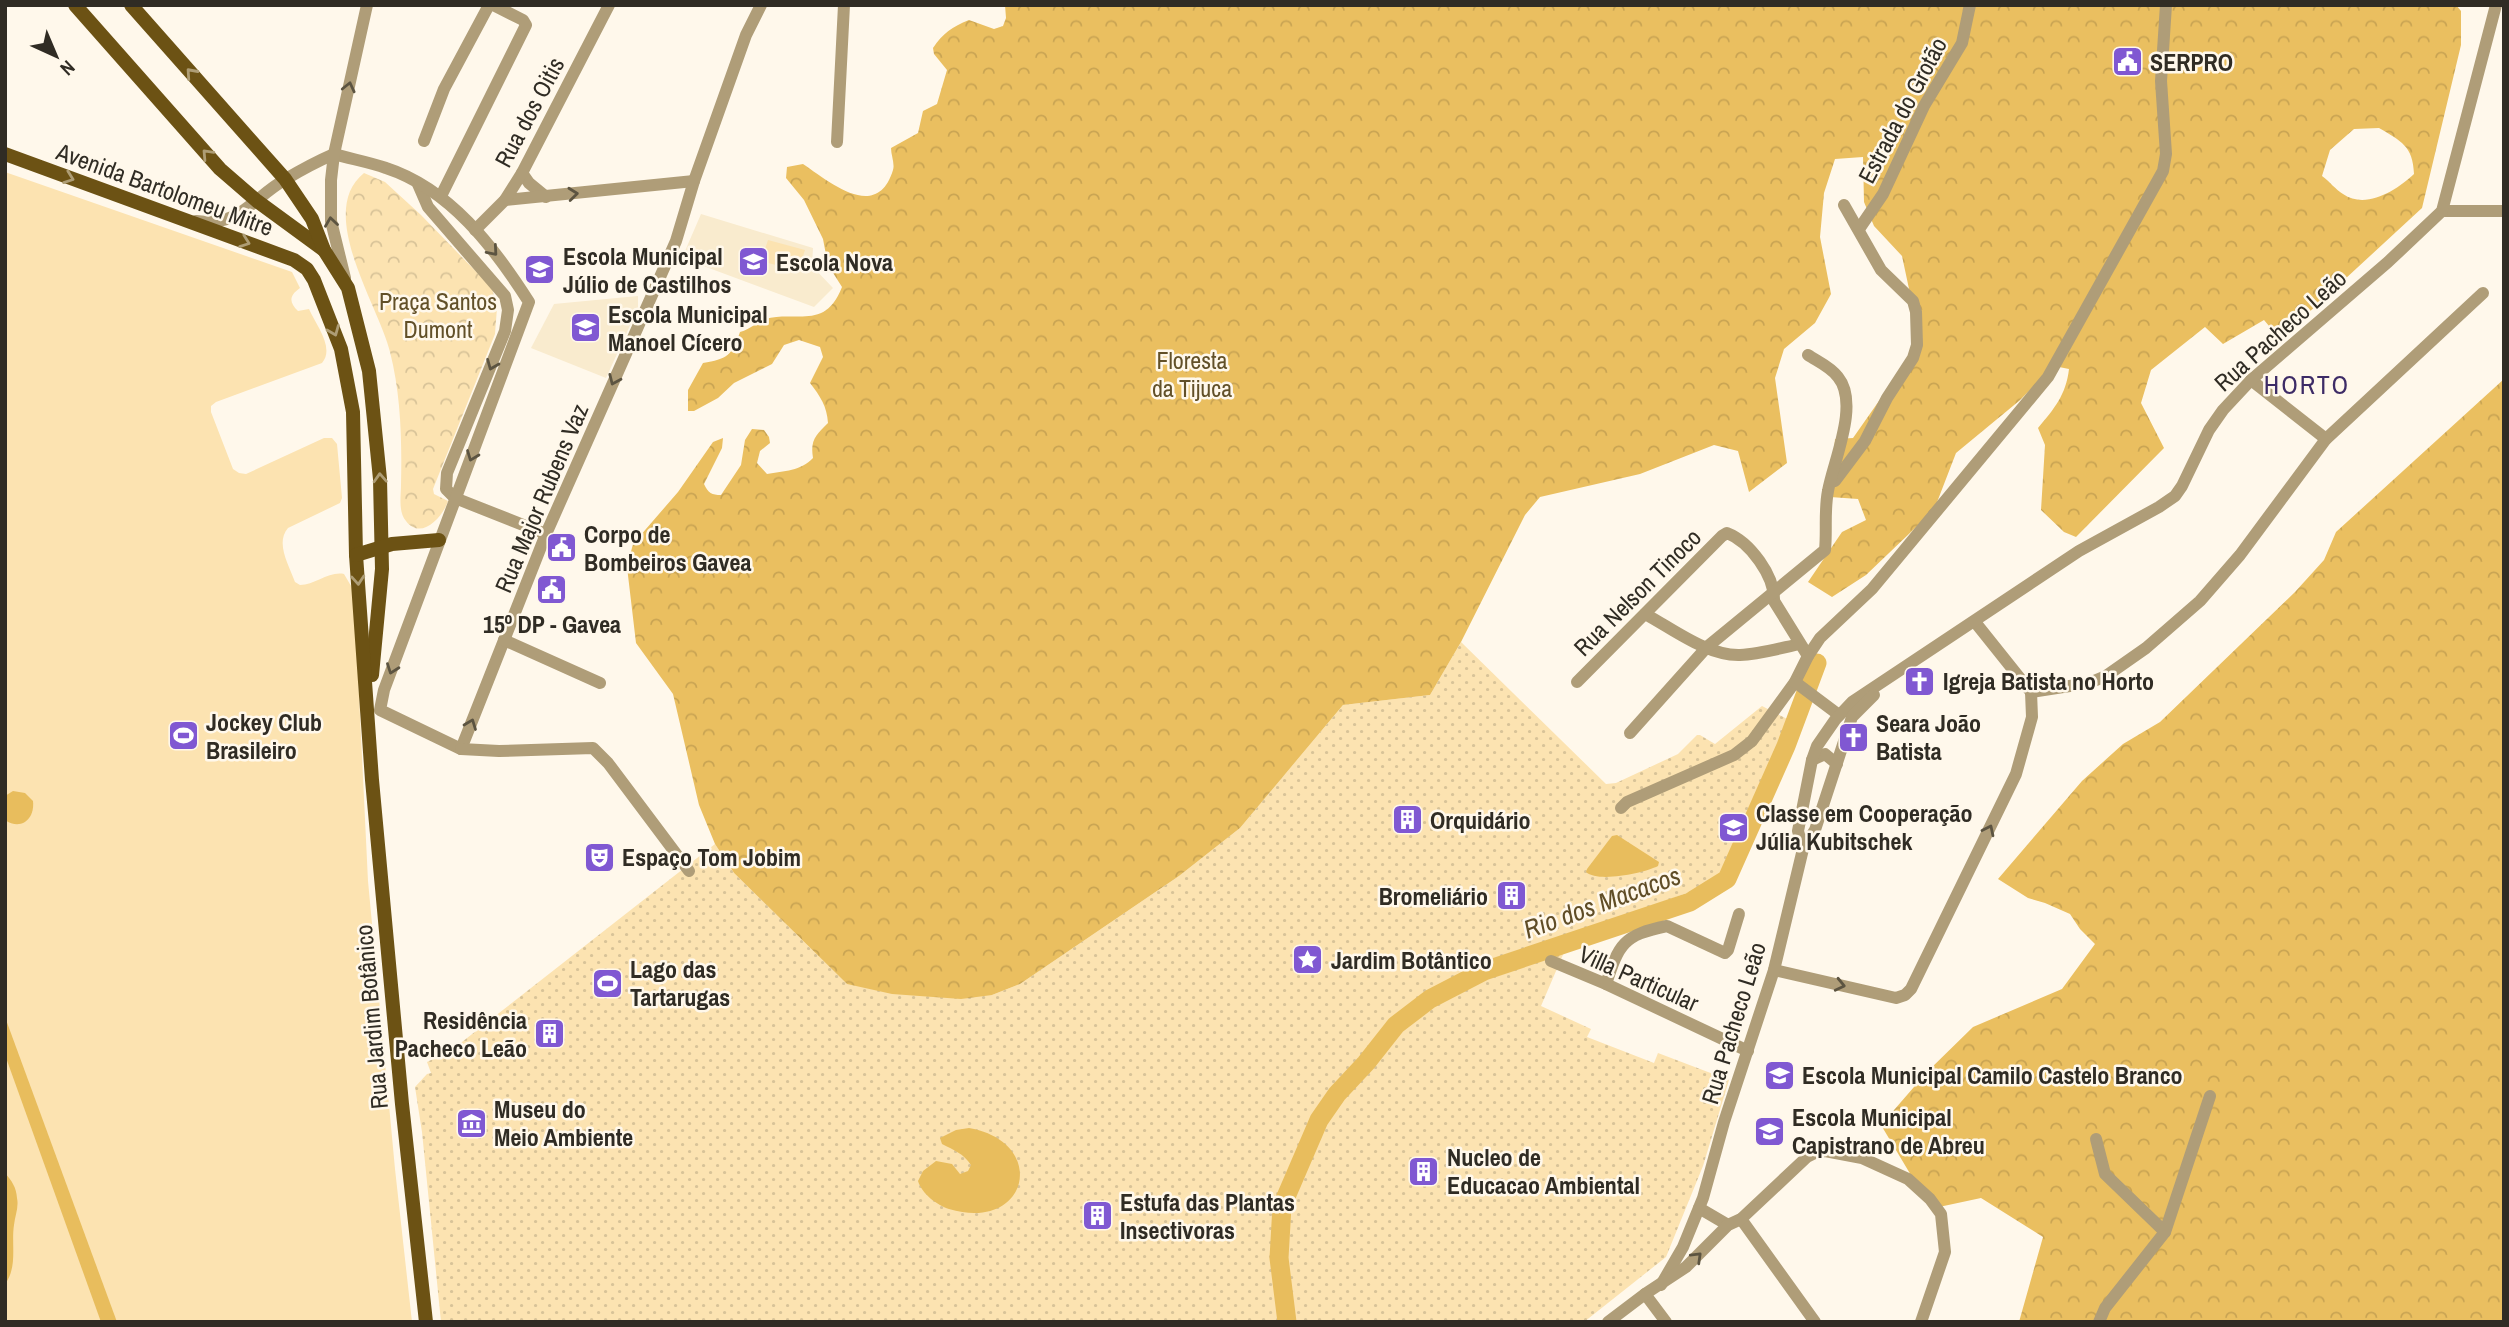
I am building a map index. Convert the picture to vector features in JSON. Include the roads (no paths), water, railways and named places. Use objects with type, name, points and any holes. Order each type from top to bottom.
[{"type":"main road","points":[[75,5],[209,158],[257,201],[324,250]]},
{"type":"main road","points":[[131,5],[285,179],[312,219],[324,250]]},
{"type":"main road","name":"Avenida Bartolomeu Mitre","points":[[5,154],[295,260],[307,269]]},
{"type":"main road","name":"Rua Jardim Botânico","points":[[324,250],[348,288],[369,371],[376,425],[382,569],[372,780],[401,1104],[426,1322]]},
{"type":"main road","name":"Rua Jardim Botânico","points":[[307,269],[341,349],[347,376],[352,412],[356,555],[374,709]]},
{"type":"main road","points":[[356,555],[382,546],[439,540]]},
{"type":"street","points":[[348,288],[333,235],[329,206],[334,154],[368,5]]},
{"type":"street","points":[[424,141],[444,89],[491,5],[523,20],[526,25],[441,197]]},
{"type":"street","name":"Rua dos Oitis","points":[[475,230],[505,200],[522,173],[609,5]]},
{"type":"street","name":"Rua Major Rubens Vaz","points":[[461,749],[545,534],[676,241],[694,181],[746,35],[761,5]]},
{"type":"street","points":[[836,142],[844,5]]},
{"type":"street","name":"Estrada do Grotão","points":[[1859,229],[1883,194],[1924,106],[1962,43],[1970,5]]},
{"type":"street","points":[[1621,808],[1627,802],[1734,755],[1752,741],[1795,682],[1820,638],[1872,589],[2048,377],[2163,171],[2166,155],[2161,81],[2166,5]]},
{"type":"street","points":[[2496,5],[2442,211],[2504,211]]},
{"type":"street","points":[[182,219],[211,223],[225,221],[238,215],[285,179],[334,154],[388,168],[441,197],[507,267],[529,302],[384,690],[374,709],[461,749],[499,751],[593,748],[608,763],[689,871]]},
{"type":"street","points":[[522,173],[529,183],[546,197]]},
{"type":"street","points":[[505,200],[694,181]]},
{"type":"street","points":[[418,184],[428,207],[505,296],[508,310],[505,331],[447,473],[446,489],[455,498],[545,534]]},
{"type":"street","points":[[1828,489],[1865,441],[1887,398],[1913,358],[1917,345],[1913,301],[1881,270],[1844,205]]},
{"type":"street","name":"Rua Pacheco Leão","points":[[1803,849],[1798,831],[1812,760],[1817,746],[1837,717],[1852,702],[2079,551],[2175,496],[2209,430],[2223,410],[2251,380],[2388,262],[2442,211]]},
{"type":"street","points":[[2031,692],[2089,683],[2106,676],[2146,648],[2200,601],[2240,555],[2326,439],[2483,293]]},
{"type":"street","points":[[1630,733],[1707,648],[1825,550],[1828,489],[1842,444],[1845,397],[1843,385],[1836,374],[1808,355]]},
{"type":"street","points":[[2251,380],[2326,439]]},
{"type":"street","name":"Rua Nelson Tinoco","points":[[1577,681],[1727,533],[1735,536],[1755,556],[1769,577],[1774,591]]},
{"type":"street","points":[[1774,591],[1774,601],[1808,656]]},
{"type":"street","points":[[1645,614],[1707,648],[1725,654],[1741,655],[1800,644]]},
{"type":"street","points":[[1774,970],[1896,998],[1911,989],[2016,774],[2032,718],[2031,692],[1975,622]]},
{"type":"street","points":[[504,640],[600,683]]},
{"type":"street","name":"Rua Pacheco Leão","points":[[1661,1285],[1683,1247],[1703,1198],[1724,1122],[1774,970],[1803,849],[1815,830],[1852,717],[1867,700],[1921,657]]},
{"type":"street","points":[[1795,682],[1837,717],[1845,736]]},
{"type":"street","points":[[1812,760],[1825,754],[1837,764]]},
{"type":"street","points":[[1606,984],[1618,948],[1633,937],[1667,926],[1725,953],[1739,914]]},
{"type":"street","name":"Villa Particular","points":[[1551,961],[1748,1051]]},
{"type":"street","points":[[2099,1322],[2105,1308],[2165,1232],[2210,1096]]},
{"type":"street","points":[[2096,1139],[2105,1174],[2165,1232]]},
{"type":"street","points":[[1608,1322],[1686,1267],[1728,1225],[1741,1219],[1807,1157],[1817,1152],[1841,1153],[1862,1158],[1908,1180],[1930,1199],[1941,1214],[1945,1252],[1932,1284],[1922,1322]]},
{"type":"street","points":[[1699,1208],[1728,1225]]},
{"type":"street","points":[[1741,1219],[1815,1321]]},
{"type":"street","points":[[1645,1294],[1665,1322]]},
{"type":"waterway","name":"Rio dos Macacos","points":[[1287,1322],[1279,1258],[1282,1206],[1319,1120],[1337,1094],[1396,1025],[1430,999],[1484,971],[1690,902],[1727,879],[1786,746],[1817,663]]},
{"type":"place","name":"SERPRO","points":[[2127,62]]},
{"type":"place","name":"Escola Nova","points":[[753,262]]},
{"type":"place","name":"Escola Municipal Júlio de Castilhos","points":[[540,270]]},
{"type":"place","name":"Escola Municipal Manoel Cícero","points":[[585,328]]},
{"type":"place","name":"Corpo de Bombeiros Gavea","points":[[561,548]]},
{"type":"place","name":"15º DP - Gavea","points":[[552,590]]},
{"type":"place","name":"Igreja Batista no Horto","points":[[1920,681]]},
{"type":"place","name":"Jockey Club Brasileiro","points":[[183,736]]},
{"type":"place","name":"Seara João Batista","points":[[1853,737]]},
{"type":"place","name":"Orquidário","points":[[1407,820]]},
{"type":"place","name":"Classe em Cooperação Júlia Kubitschek","points":[[1733,827]]},
{"type":"place","name":"Espaço Tom Jobim","points":[[599,857]]},
{"type":"place","name":"Bromeliário","points":[[1511,896]]},
{"type":"place","name":"Jardim Botântico","points":[[1308,960]]},
{"type":"place","name":"Lago das Tartarugas","points":[[607,983]]},
{"type":"place","name":"Residência Pacheco Leão","points":[[550,1034]]},
{"type":"place","name":"Escola Municipal Camilo Castelo Branco","points":[[1779,1075]]},
{"type":"place","name":"Museu do Meio Ambiente","points":[[471,1123]]},
{"type":"place","name":"Escola Municipal Capistrano de Abreu","points":[[1769,1131]]},
{"type":"place","name":"Nucleo de Educacao Ambiental","points":[[1424,1171]]},
{"type":"place","name":"Estufa das Plantas Insectivoras","points":[[1097,1216]]},
{"type":"district","name":"HORTO","points":[[2307,384]]},
{"type":"park label","name":"Praça Santos Dumont","points":[[438,315]]},
{"type":"park label","name":"Floresta da Tijuca","points":[[1192,374]]}]
